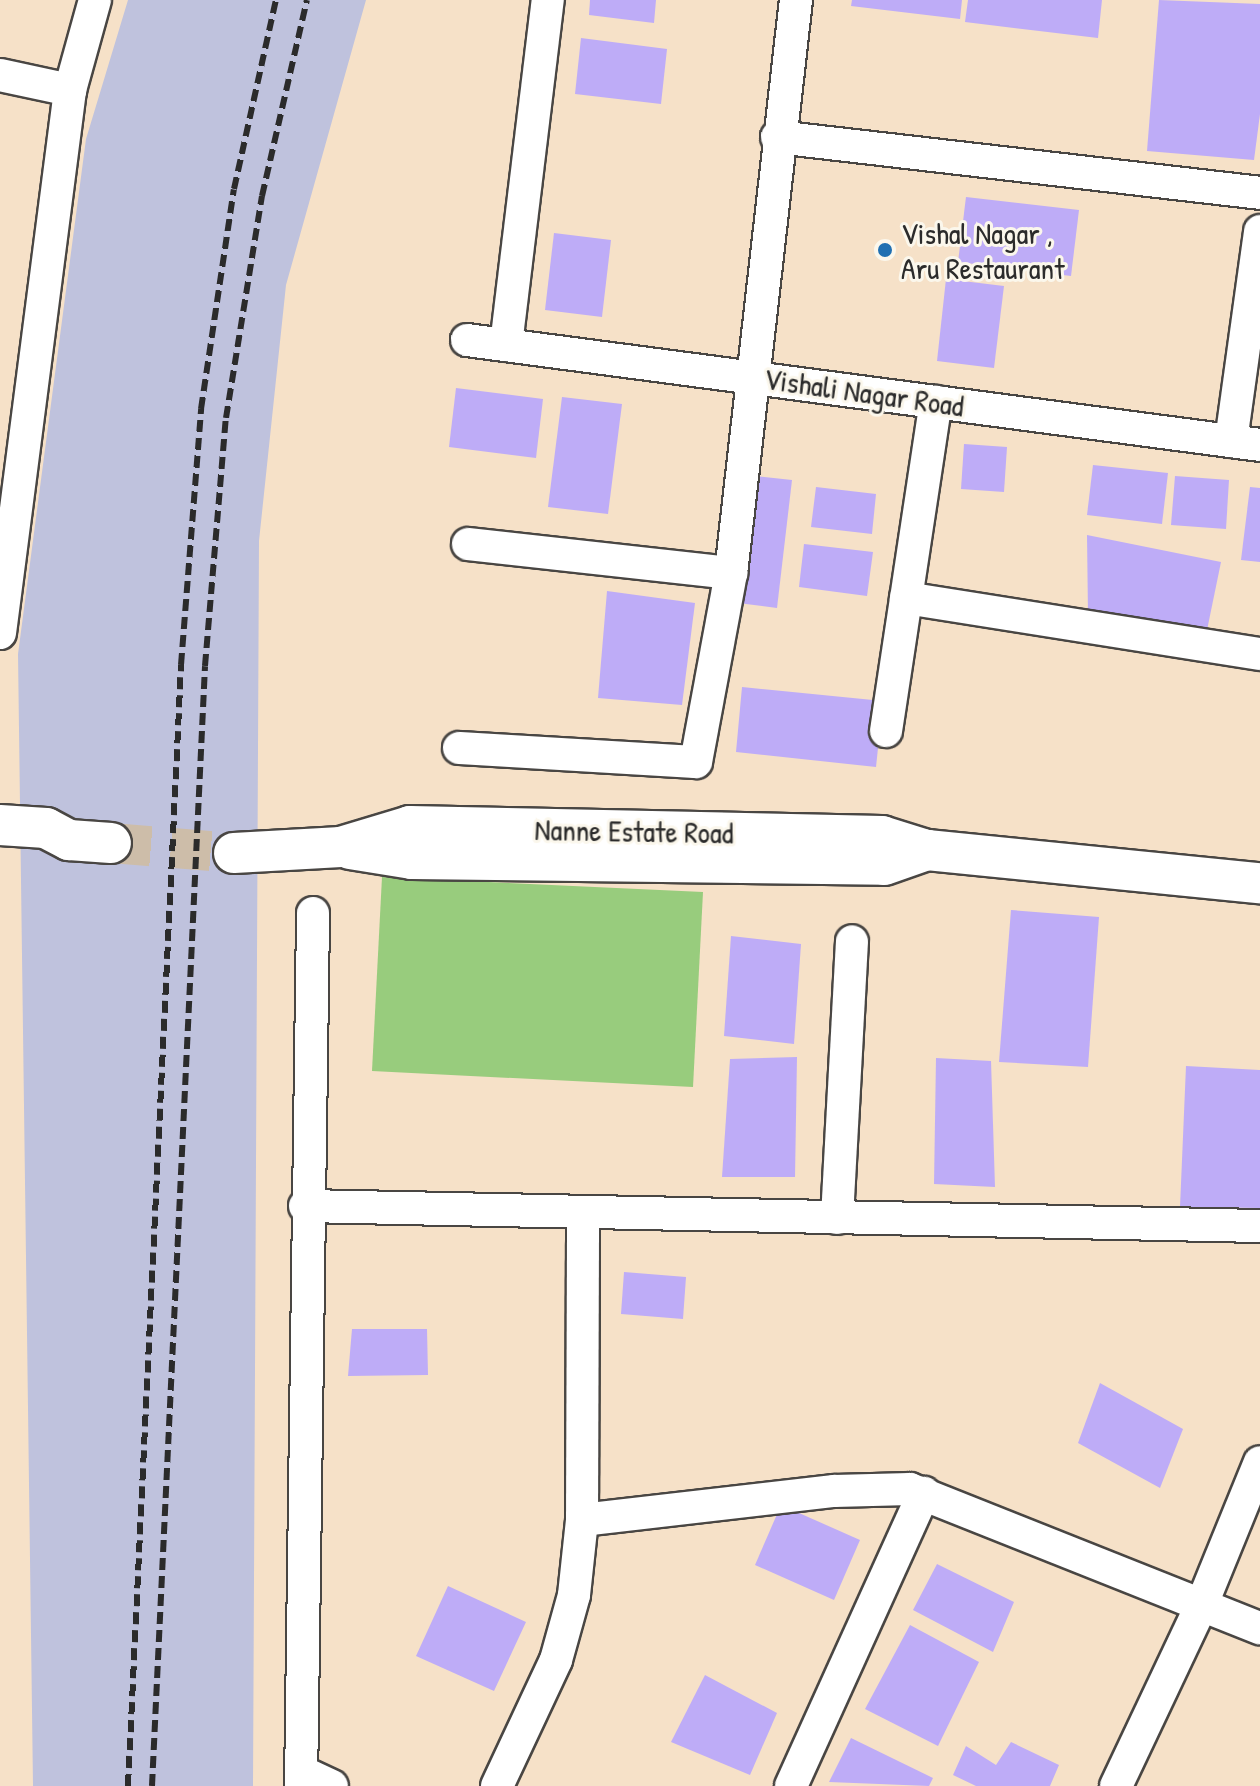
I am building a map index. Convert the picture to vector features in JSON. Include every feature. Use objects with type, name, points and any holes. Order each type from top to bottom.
[{"type":"street","points":[[0,633],[70,90],[95,0]]},
{"type":"street","points":[[506,345],[548,0]]},
{"type":"street","points":[[459,748],[696,762],[731,573],[777,137],[796,0]]},
{"type":"street","points":[[0,75],[70,90]]},
{"type":"street","points":[[777,137],[1260,193]]},
{"type":"street","points":[[1246,443],[1260,231]]},
{"type":"street","name":"Vishali Nagar Road","points":[[467,340],[1246,443]]},
{"type":"street","points":[[886,731],[936,402]]},
{"type":"street","points":[[468,544],[731,573]]},
{"type":"street","points":[[906,598],[1260,654]]},
{"type":"street","points":[[0,825],[46,828],[69,840],[111,843]]},
{"type":"street","name":"Nanne Estate Road","points":[[234,853],[341,847],[410,826],[882,836],[927,850],[1260,883]]},
{"type":"street","points":[[0,847],[48,848],[69,840]]},
{"type":"street","points":[[313,913],[305,1206],[302,1779],[332,1786]]},
{"type":"street","points":[[837,1218],[852,941]]},
{"type":"street","points":[[305,1206],[1260,1226]]},
{"type":"street","points":[[497,1786],[556,1660],[574,1595],[582,1520],[583,1212]]},
{"type":"street","points":[[1116,1786],[1202,1604],[1260,1462]]},
{"type":"street","points":[[582,1520],[834,1491],[924,1493],[1260,1628]]},
{"type":"street","points":[[791,1786],[924,1493]]},
{"type":"shaded area","points":[[128,0],[366,0],[286,285],[259,541],[253,1786],[33,1786],[18,654],[86,139]]},
{"type":"green space","points":[[382,877],[703,892],[693,1087],[372,1071]]},
{"type":"building","points":[[590,0],[656,0],[654,23],[589,15]]},
{"type":"building","points":[[852,0],[962,0],[960,19],[851,6]]},
{"type":"building","points":[[968,0],[1102,0],[1098,38],[965,22]]},
{"type":"building","points":[[1159,0],[1260,4],[1260,114],[1254,160],[1147,151]]},
{"type":"building","points":[[581,38],[667,49],[661,104],[575,94]]},
{"type":"building","points":[[966,197],[1079,210],[1071,276],[958,262]]},
{"type":"building","points":[[554,233],[611,240],[602,317],[545,310]]},
{"type":"building","points":[[946,279],[1004,286],[994,368],[937,361]]},
{"type":"building","points":[[456,388],[543,399],[536,458],[449,447]]},
{"type":"building","points":[[562,397],[622,404],[608,514],[548,507]]},
{"type":"building","points":[[964,444],[1007,447],[1004,492],[961,489]]},
{"type":"building","points":[[1093,465],[1168,473],[1162,524],[1087,515]]},
{"type":"building","points":[[746,475],[792,480],[777,608],[730,602]]},
{"type":"building","points":[[1175,476],[1229,480],[1226,529],[1171,525]]},
{"type":"building","points":[[816,487],[876,494],[872,534],[811,527]]},
{"type":"building","points":[[1250,487],[1260,488],[1260,562],[1241,560]]},
{"type":"building","points":[[1087,535],[1221,562],[1206,635],[1088,615]]},
{"type":"building","points":[[804,544],[873,552],[867,596],[799,587]]},
{"type":"building","points":[[607,591],[695,603],[682,705],[598,698]]},
{"type":"building","points":[[742,687],[883,701],[876,767],[736,752]]},
{"type":"building","points":[[1011,910],[1099,917],[1088,1067],[999,1062]]},
{"type":"building","points":[[731,936],[801,944],[794,1044],[724,1036]]},
{"type":"building","points":[[797,1057],[795,1177],[722,1177],[730,1059]]},
{"type":"building","points":[[936,1058],[991,1061],[995,1187],[934,1184]]},
{"type":"building","points":[[1186,1066],[1260,1070],[1260,1208],[1180,1207]]},
{"type":"building","points":[[624,1272],[686,1277],[683,1319],[621,1314]]},
{"type":"building","points":[[352,1329],[427,1329],[428,1375],[348,1376]]},
{"type":"building","points":[[1100,1383],[1183,1429],[1160,1488],[1078,1443]]},
{"type":"building","points":[[781,1505],[860,1540],[834,1600],[755,1565]]},
{"type":"building","points":[[937,1564],[1014,1602],[993,1652],[913,1610]]},
{"type":"building","points":[[448,1586],[526,1622],[494,1691],[416,1656]]},
{"type":"building","points":[[910,1625],[979,1662],[938,1746],[865,1709]]},
{"type":"building","points":[[705,1675],[777,1713],[750,1775],[671,1742]]},
{"type":"building","points":[[851,1738],[933,1778],[929,1786],[829,1782]]},
{"type":"building","points":[[1011,1742],[1059,1765],[1050,1786],[976,1786],[953,1775],[966,1746],[996,1765]]},
{"type":"tunnel","points":[[111,843],[234,853]]},
{"type":"railway","points":[[128,1786],[181,665],[201,409],[234,189],[276,0]]},
{"type":"railway","points":[[152,1786],[205,666],[226,418],[262,196],[307,0]]},
{"type":"place","name":"Vishal Nagar , Aru Restaurant","points":[[885,250]]}]
